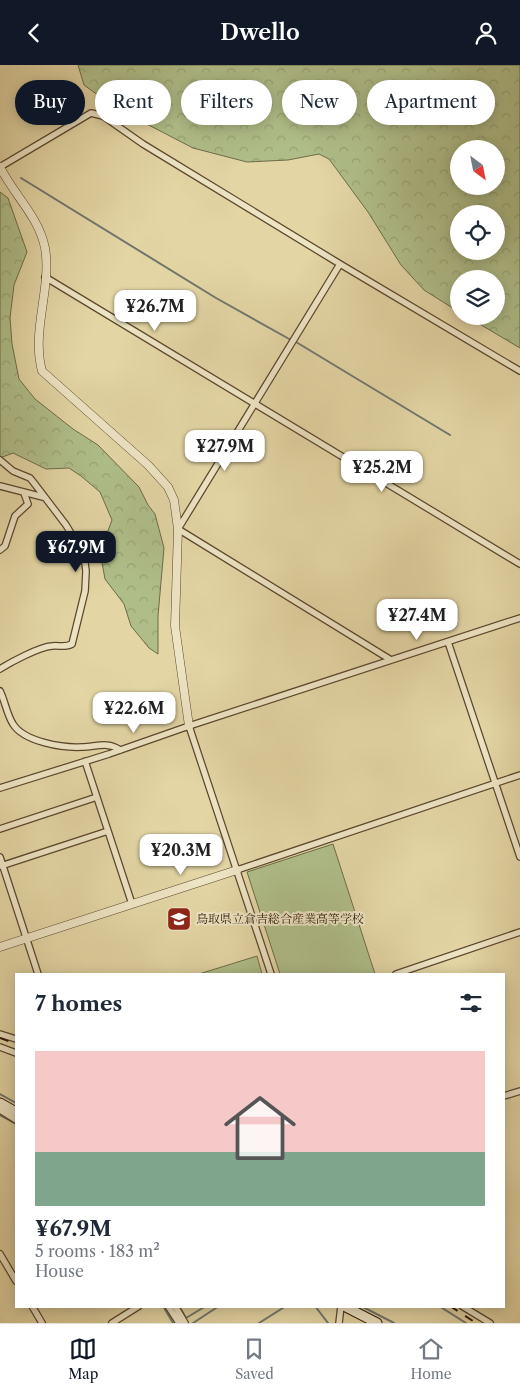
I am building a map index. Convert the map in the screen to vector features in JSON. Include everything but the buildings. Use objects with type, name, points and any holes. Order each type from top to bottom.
[{"type":"main road","points":[[0,1103],[15,1111]]},
{"type":"main road","points":[[346,1308],[377,1323]]},
{"type":"street","points":[[271,973],[189,726],[175,626],[178,529],[174,500],[158,475],[42,371],[40,333],[45,277],[45,249],[34,218],[0,167],[91,113],[103,116],[143,143],[340,264],[520,371]]},
{"type":"street","points":[[178,529],[340,264]]},
{"type":"street","points":[[45,277],[520,564]]},
{"type":"street","points":[[0,460],[19,475],[30,478],[66,525],[86,562],[85,591],[75,635],[70,646],[50,646],[13,660],[0,669]]},
{"type":"street","points":[[0,486],[43,497]]},
{"type":"street","points":[[0,550],[5,546],[15,516],[28,504],[24,493]]},
{"type":"street","points":[[178,529],[392,660]]},
{"type":"street","points":[[0,788],[520,618]]},
{"type":"street","points":[[448,642],[520,857]]},
{"type":"street","points":[[0,691],[12,723],[18,729],[42,742],[81,747],[105,745],[120,750]]},
{"type":"street","points":[[85,761],[132,904]]},
{"type":"street","points":[[0,947],[520,775]]},
{"type":"street","points":[[0,829],[97,797]]},
{"type":"street","points":[[1,866],[108,831]]},
{"type":"street","points":[[0,857],[1,866],[38,973]]},
{"type":"street","points":[[399,973],[520,932]]},
{"type":"street","points":[[0,1033],[15,1039]]},
{"type":"street","points":[[0,1047],[15,1053]]},
{"type":"street","points":[[505,1096],[520,1091]]},
{"type":"street","points":[[0,1110],[15,1119]]},
{"type":"street","points":[[0,1254],[15,1279]]},
{"type":"street","points":[[33,1308],[42,1323]]},
{"type":"street","points":[[112,1323],[136,1308]]},
{"type":"street","points":[[169,1308],[178,1323]]},
{"type":"street","points":[[176,1308],[185,1323]]},
{"type":"street","points":[[339,1323],[342,1308]]},
{"type":"street","points":[[465,1308],[490,1323]]},
{"type":"green space","points":[[78,65],[520,65],[520,348],[481,325],[505,325],[505,270],[450,270],[450,306],[424,290],[401,265],[368,212],[329,159],[319,154],[288,160],[247,162],[193,148],[149,125],[171,125],[171,80],[95,80],[95,93],[85,86],[85,80],[82,80]]},
{"type":"green space","points":[[0,192],[8,198],[27,252],[14,285],[10,318],[12,344],[19,379],[35,399],[73,429],[98,445],[139,487],[155,514],[164,548],[158,616],[158,654],[149,648],[131,626],[124,604],[105,579],[100,552],[112,520],[100,492],[69,468],[46,469],[13,453],[0,458]]},
{"type":"green space","name":"鳥取県立倉吉総合産業高等学校","points":[[333,844],[375,973],[280,973],[247,872]]},
{"type":"green space","points":[[257,956],[262,973],[202,973]]},
{"type":"waterway","points":[[21,178],[216,298],[291,340]]},
{"type":"waterway","points":[[296,342],[450,435]]},
{"type":"waterway","points":[[0,1094],[15,1102]]},
{"type":"waterway","points":[[0,1115],[15,1123]]},
{"type":"waterway","points":[[164,1308],[173,1323]]},
{"type":"waterway","points":[[180,1308],[186,1318],[203,1308]]},
{"type":"waterway","points":[[193,1323],[216,1308]]},
{"type":"waterway","points":[[259,1323],[283,1308]]},
{"type":"waterway","points":[[317,1308],[328,1323]]},
{"type":"waterway","points":[[365,1308],[394,1323]]},
{"type":"waterway","points":[[442,1308],[466,1323]]},
{"type":"railway","points":[[0,1038],[15,1044]]},
{"type":"railway","points":[[453,1308],[476,1323]]},
{"type":"place","name":"鳥取県立倉吉総合産業高等学校","points":[[179,919]]}]
